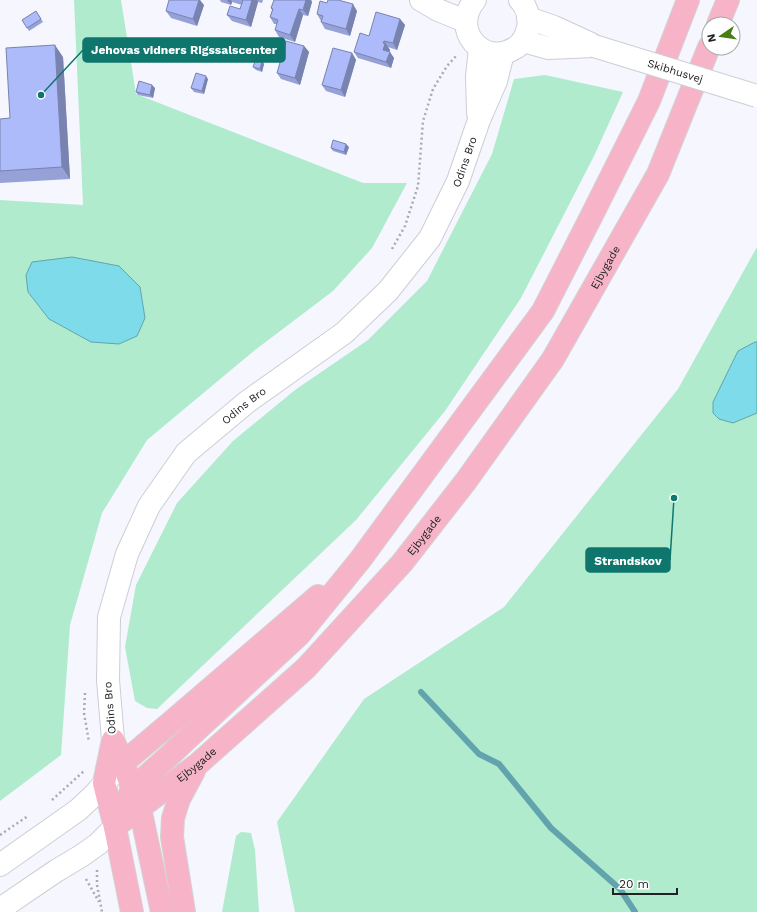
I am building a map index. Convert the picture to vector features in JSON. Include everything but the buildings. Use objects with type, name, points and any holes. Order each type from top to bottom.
[{"type":"main road","points":[[136,799],[169,756],[299,635],[360,560],[543,310],[649,101],[688,0]]},
{"type":"main road","points":[[721,16],[728,0]]},
{"type":"main road","name":"Ejbygade","points":[[116,827],[136,799],[198,764],[306,668],[402,563],[466,481],[553,359],[658,174],[705,56]]},
{"type":"main road","points":[[123,763],[360,560]]},
{"type":"main road","name":"Odins Bro","points":[[113,740],[136,799],[162,912]]},
{"type":"main road","name":"Odins Bro","points":[[113,740],[104,783],[116,827],[132,912]]},
{"type":"main road","points":[[184,912],[172,837],[173,818],[179,799],[198,764]]},
{"type":"street","points":[[420,0],[438,10],[466,21]]},
{"type":"street","points":[[473,0],[467,14],[467,32],[475,45],[480,49],[495,54],[510,51],[523,41],[528,26],[524,9]]},
{"type":"street","name":"Skibhusvej","points":[[524,9],[554,27],[594,46],[757,96]]},
{"type":"street","name":"Skibhusvej","points":[[523,41],[548,48],[594,46]]},
{"type":"street","name":"Odins Bro","points":[[478,120],[477,76],[480,49]]},
{"type":"street","name":"Odins Bro","points":[[113,740],[108,680],[109,617],[127,554],[149,506],[186,453],[247,402],[344,333],[388,291],[430,238],[458,181],[478,120],[496,81],[502,53]]},
{"type":"street","points":[[0,865],[78,810],[95,794],[123,763]]},
{"type":"street","name":"Ejbygade","points":[[0,909],[98,844],[116,827]]},
{"type":"path","points":[[49,803],[86,769]]},
{"type":"path","points":[[0,835],[30,815]]},
{"type":"green space","points":[[74,0],[121,0],[136,94],[363,183],[407,183],[372,248],[333,291],[255,350],[147,440],[102,513],[70,625],[61,755],[0,801],[0,200],[83,205]],"holes":[[[28,292],[91,342],[49,319]]]},
{"type":"green space","points":[[545,75],[623,92],[594,156],[521,298],[445,411],[356,520],[157,709],[147,708],[135,701],[125,647],[136,585],[177,503],[233,441],[295,390],[368,340],[427,281],[492,154],[514,79]]},
{"type":"green space","points":[[757,247],[757,912],[295,912],[277,822],[364,699],[504,607],[678,389]]},
{"type":"green space","points":[[241,832],[251,833],[255,850],[259,912],[222,912],[236,836]]},
{"type":"water","points":[[72,257],[119,266],[140,287],[145,318],[137,336],[119,344],[91,342],[49,319],[28,292],[26,275],[32,262]]},
{"type":"water","points":[[757,342],[757,413],[733,423],[719,419],[713,413],[713,402],[738,351]]},
{"type":"waterway","points":[[421,692],[479,754],[499,764],[551,828],[620,889],[635,912]]},
{"type":"place","name":"Jehovas vidners Rigssalscenter","points":[[41,95]]},
{"type":"place","name":"Strandskov","points":[[674,498]]}]
